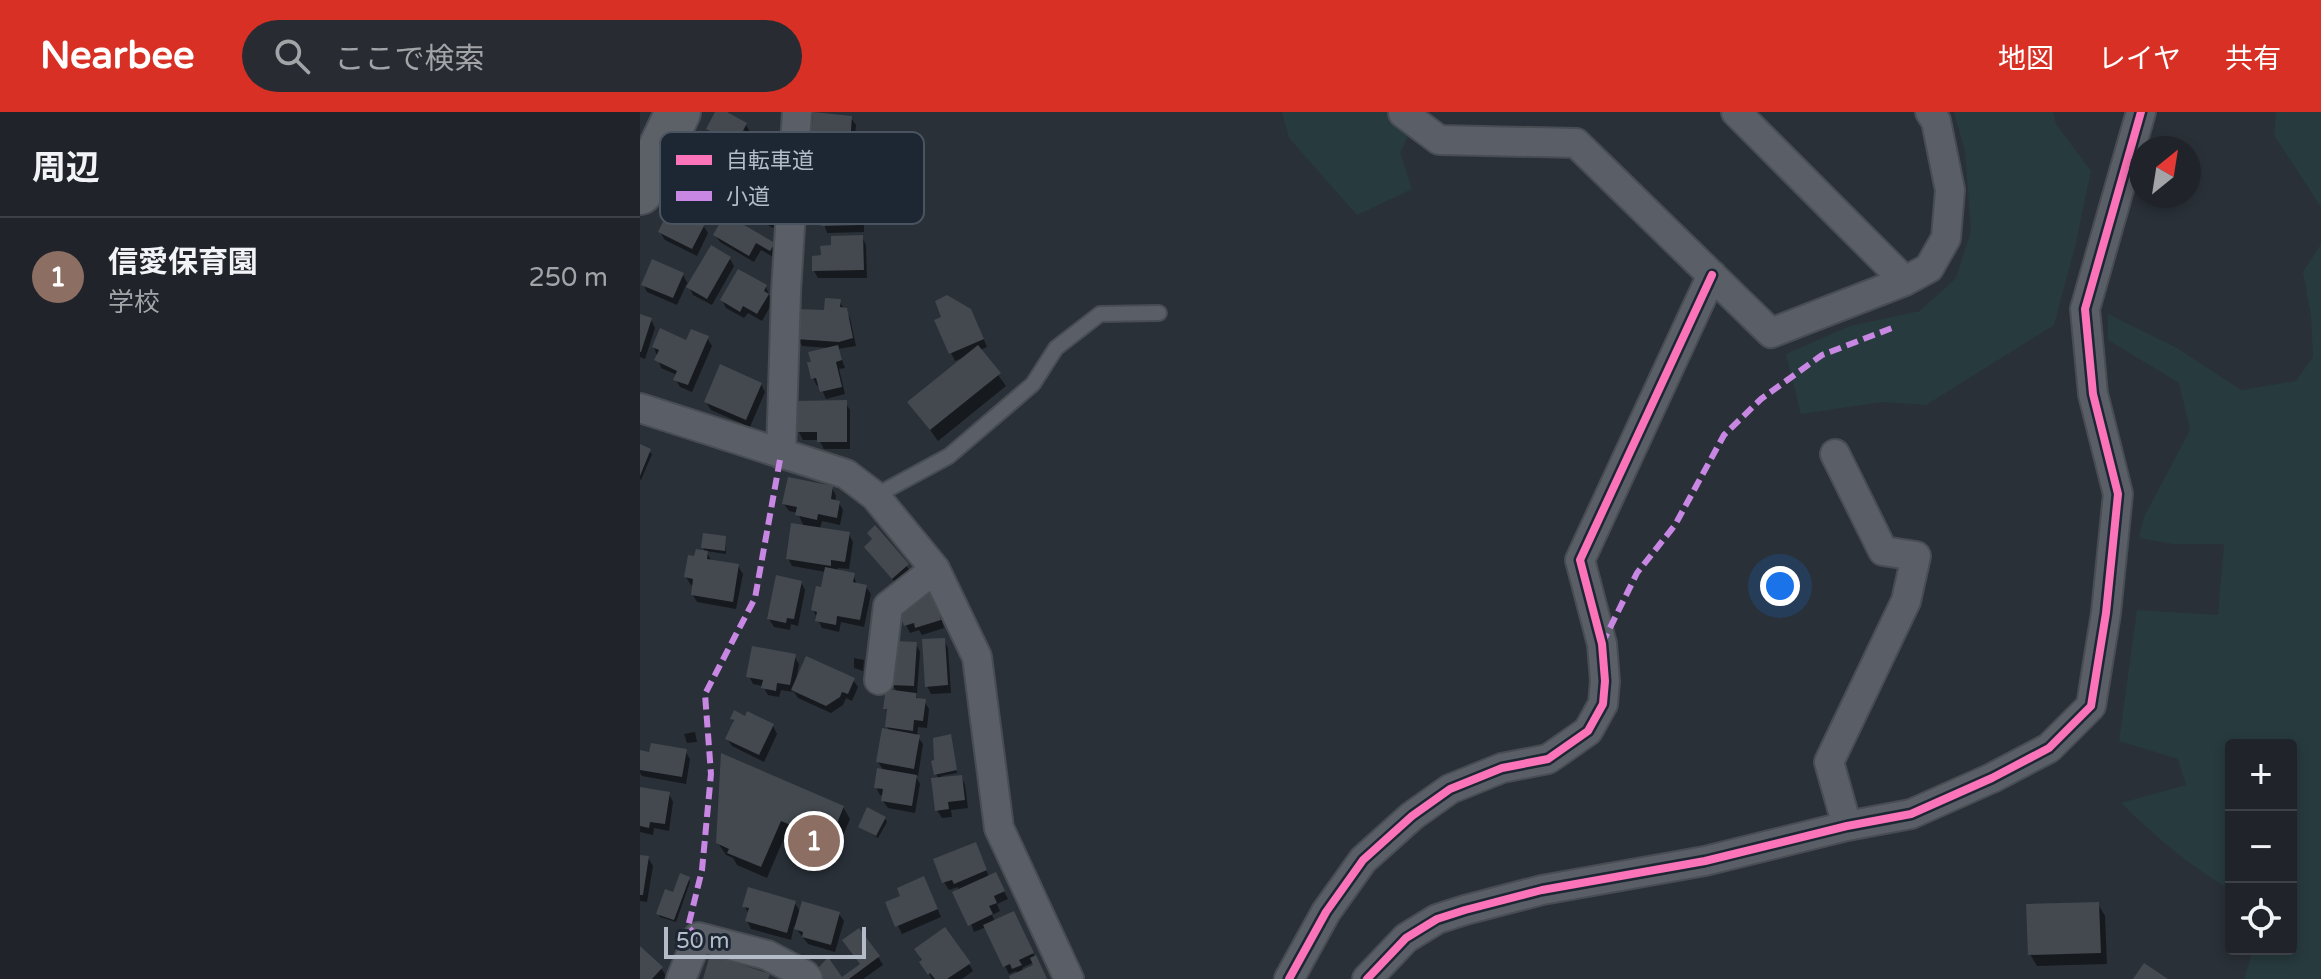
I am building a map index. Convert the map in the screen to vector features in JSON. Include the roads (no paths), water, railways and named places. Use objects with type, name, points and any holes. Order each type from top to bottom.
[{"type":"main road","points":[[668,132],[678,112]]},
{"type":"main road","points":[[640,192],[660,150]]},
{"type":"street","points":[[796,132],[797,112]]},
{"type":"street","points":[[1736,112],[1905,281]]},
{"type":"street","points":[[1403,113],[1439,140],[1576,143],[1771,333],[1905,281],[1929,268],[1946,238],[1950,190],[1936,121],[1930,112]]},
{"type":"street","points":[[1367,979],[1406,938],[1437,919],[1465,910],[1542,890],[1705,861],[1847,826],[1911,814],[1992,778],[2049,748],[2091,706],[2106,613],[2118,494],[2093,394],[2085,309],[2141,112]]},
{"type":"street","points":[[781,454],[790,224]]},
{"type":"street","points":[[1289,979],[1326,912],[1363,860],[1412,816],[1450,789],[1502,768],[1548,759],[1588,731],[1603,704],[1605,681],[1602,644],[1580,560],[1712,275]]},
{"type":"street","points":[[640,408],[846,474],[875,496],[935,569],[977,657],[999,828],[1069,979]]},
{"type":"street","points":[[1835,454],[1883,551],[1916,556],[1906,601],[1829,762],[1847,826]]},
{"type":"street","points":[[879,680],[888,606],[935,569]]},
{"type":"street","points":[[681,979],[698,937],[767,955],[808,979]]},
{"type":"lane","points":[[875,496],[949,456],[1033,384],[1056,348],[1100,314],[1159,313]]},
{"type":"place","name":"信愛保育園","points":[[814,841]]}]
